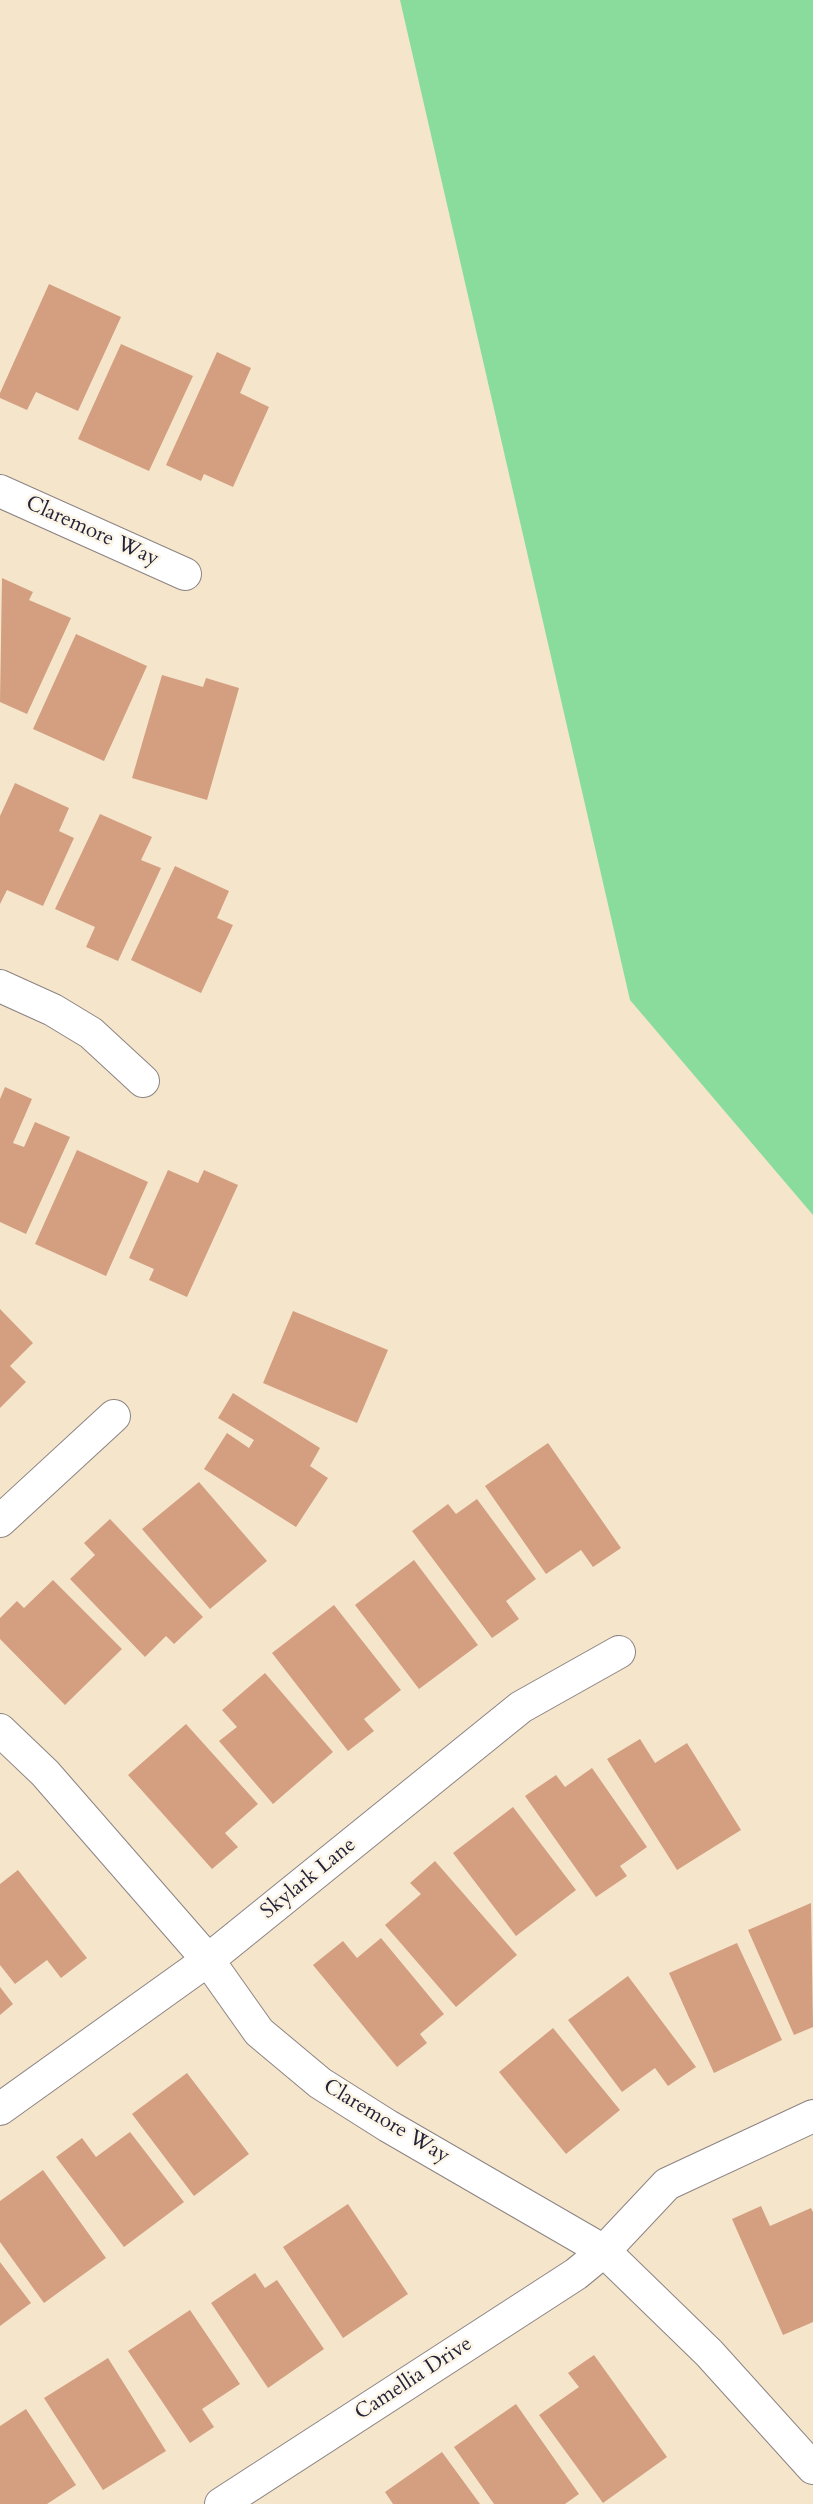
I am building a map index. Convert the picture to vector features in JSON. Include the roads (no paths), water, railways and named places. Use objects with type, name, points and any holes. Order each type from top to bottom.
[{"type":"street","name":"Claremore Way","points":[[0,491],[184,574]]},
{"type":"street","points":[[0,986],[53,1010],[91,1033],[143,1081]]},
{"type":"street","points":[[0,1521],[114,1416]]},
{"type":"street","name":"Skylark Lane","points":[[0,2109],[208,1960],[521,1707],[619,1652]]},
{"type":"street","name":"Claremore Way","points":[[0,1730],[45,1773],[208,1960],[259,2032],[320,2083],[388,2126],[604,2251],[709,2353],[813,2468]]},
{"type":"street","name":"Camellia Drive","points":[[221,2504],[576,2274],[604,2251],[667,2184],[813,2116]]}]
